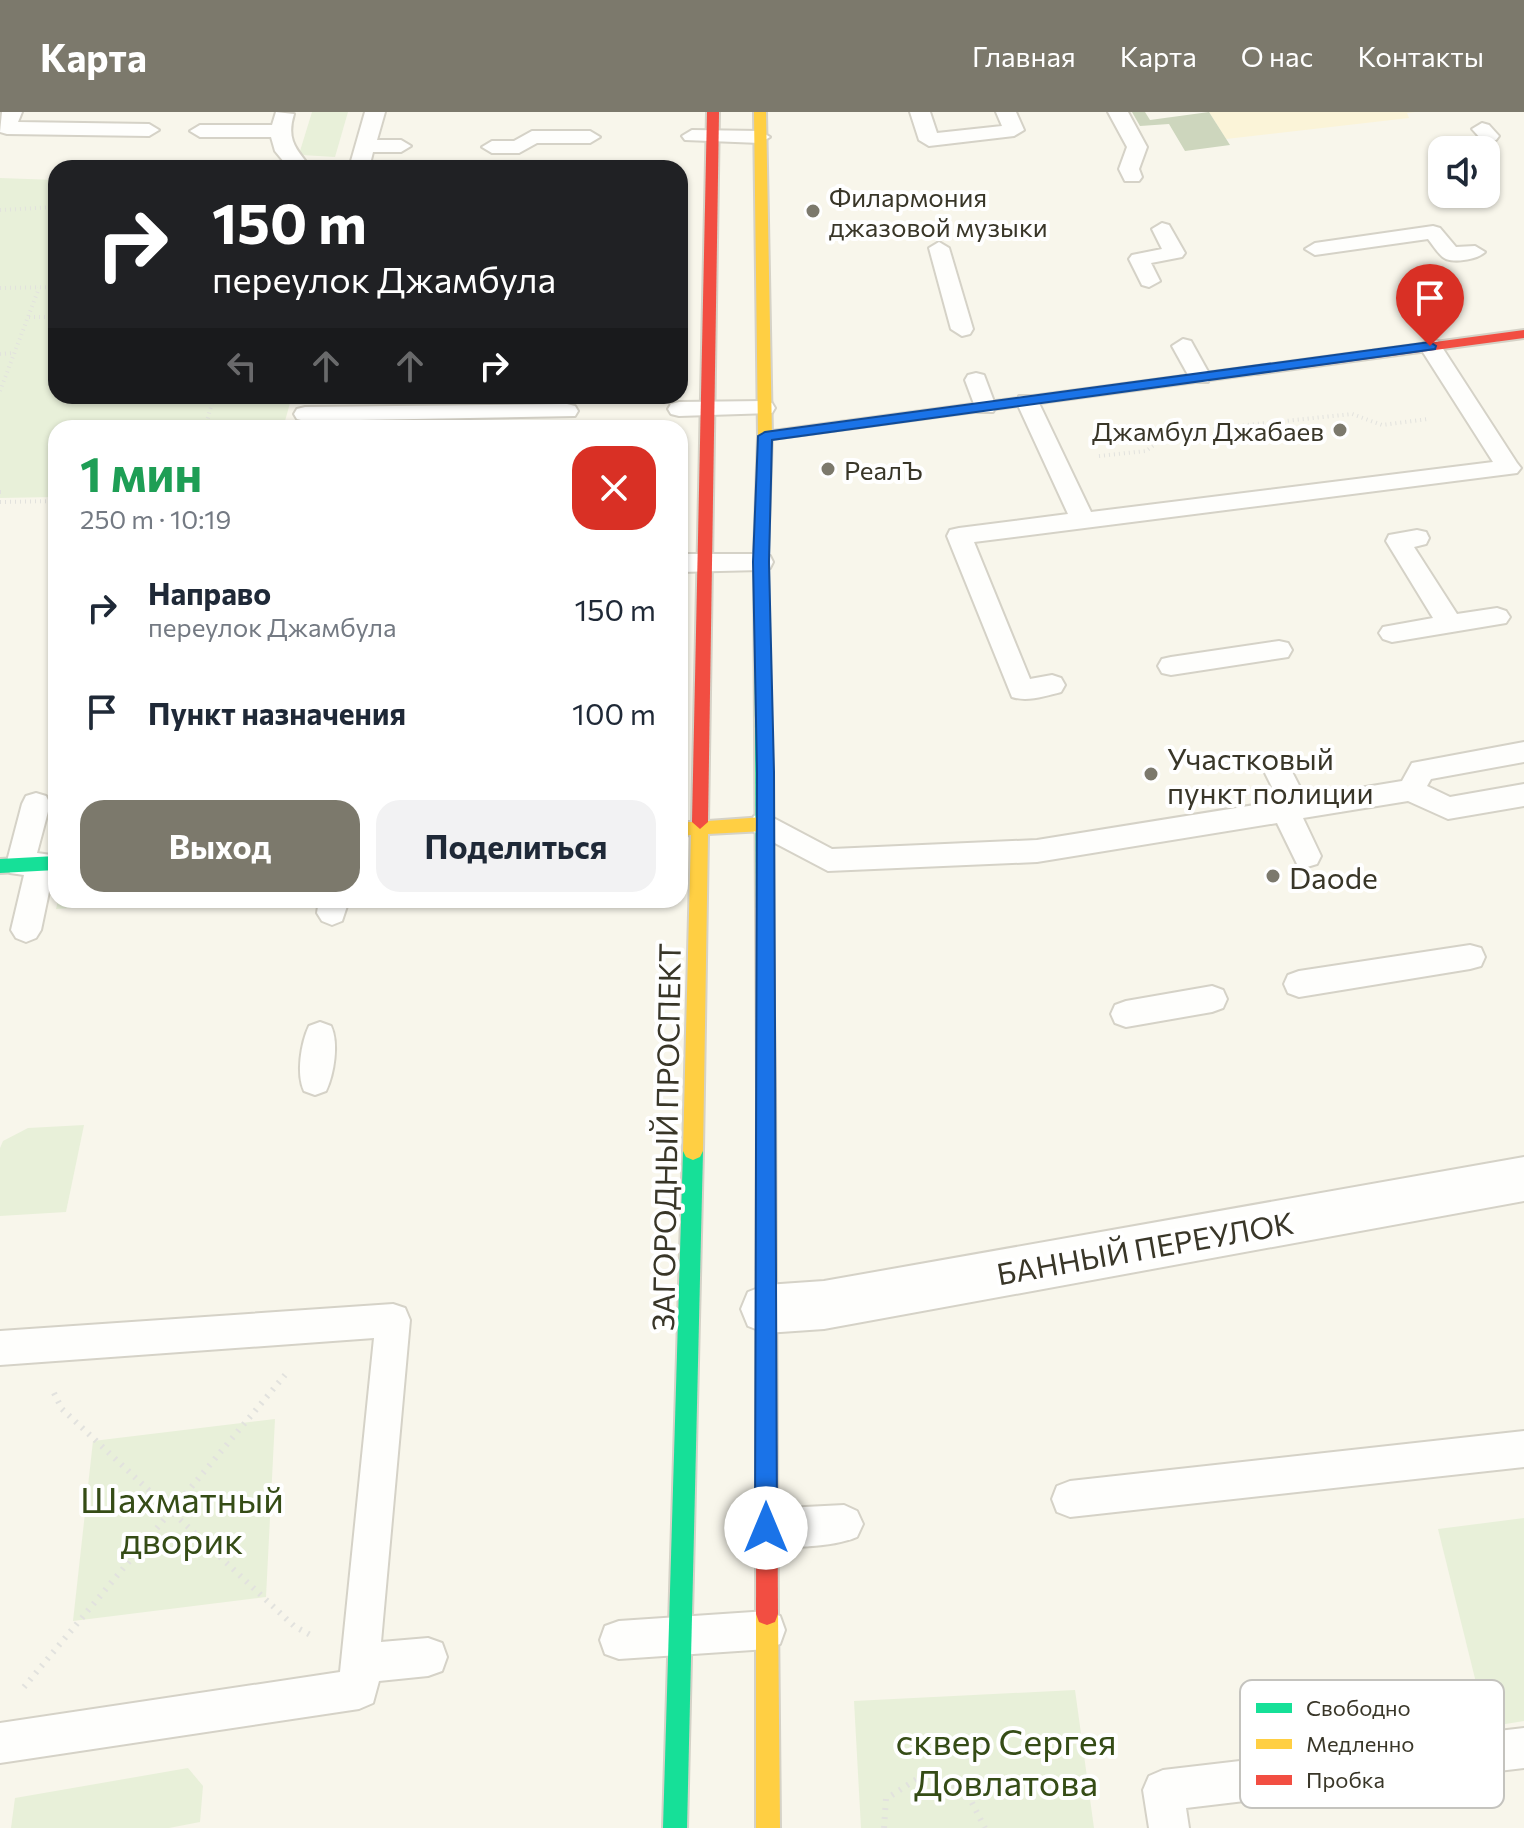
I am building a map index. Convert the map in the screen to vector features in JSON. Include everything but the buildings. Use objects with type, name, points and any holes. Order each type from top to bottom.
[{"type":"street","name":"ЗАГОРОДНЫЙ ПРОСПЕКТ","points":[[675,1828],[701,828],[692,563],[707,409],[702,136],[713,112]]},
{"type":"street","points":[[760,112],[765,436],[761,562],[768,1828]]},
{"type":"street","points":[[765,436],[1524,334]]},
{"type":"street","points":[[688,829],[764,824]]},
{"type":"street","name":"БАННЫЙ ПЕРЕУЛОК","points":[[766,1309],[824,1305],[1524,1179]]},
{"type":"lane","points":[[12,112],[7,128],[149,130]]},
{"type":"lane","points":[[361,160],[375,112]]},
{"type":"lane","points":[[532,137],[537,112]]},
{"type":"lane","points":[[920,112],[929,140],[1014,130],[1006,112]]},
{"type":"lane","points":[[1118,112],[1137,147],[1129,169],[1132,177]]},
{"type":"lane","points":[[200,131],[281,122],[289,160]]},
{"type":"lane","points":[[702,136],[760,137]]},
{"type":"lane","points":[[492,147],[519,147],[532,137],[590,137]]},
{"type":"lane","points":[[365,146],[401,146]]},
{"type":"lane","points":[[1149,281],[1139,259],[1175,253],[1162,229]]},
{"type":"lane","points":[[1315,249],[1433,232],[1451,254],[1475,252]]},
{"type":"lane","points":[[939,248],[962,329]]},
{"type":"lane","points":[[1183,346],[1200,377]]},
{"type":"lane","points":[[1052,685],[1021,690],[959,536],[1509,468],[1430,346]]},
{"type":"lane","points":[[976,380],[985,407]]},
{"type":"lane","points":[[1027,401],[1082,519]]},
{"type":"lane","points":[[679,409],[764,408]]},
{"type":"lane","points":[[305,414],[567,411]]},
{"type":"lane","points":[[1417,538],[1398,541],[1450,624]]},
{"type":"lane","points":[[692,563],[761,562]]},
{"type":"lane","points":[[1392,633],[1497,617]]},
{"type":"lane","points":[[1171,666],[1224,665],[1279,650]]},
{"type":"lane","points":[[1411,790],[1422,770],[1524,752]]},
{"type":"lane","points":[[1276,767],[1307,856]]},
{"type":"lane","points":[[764,824],[828,860],[1037,851],[1411,790],[1448,808],[1524,795]]},
{"type":"lane","points":[[26,930],[36,804]]},
{"type":"lane","points":[[1299,984],[1362,969],[1470,957]]},
{"type":"lane","points":[[1126,1014],[1212,999]]},
{"type":"lane","points":[[315,1081],[320,1035]]},
{"type":"lane","points":[[0,1743],[359,1689],[393,1320],[15,1347]]},
{"type":"lane","points":[[1070,1499],[1524,1449]]},
{"type":"lane","points":[[766,1528],[844,1524]]},
{"type":"lane","points":[[619,1640],[766,1630]]},
{"type":"lane","points":[[360,1663],[428,1657]]},
{"type":"lane","points":[[1504,1750],[1524,1748]]},
{"type":"lane","points":[[1169,1828],[1163,1790],[1240,1781]]},
{"type":"path","points":[[0,210],[48,207]]},
{"type":"path","points":[[0,288],[48,287]]},
{"type":"path","points":[[0,391],[39,288]]},
{"type":"path","points":[[29,317],[48,317]]},
{"type":"path","points":[[0,354],[14,353]]},
{"type":"path","points":[[1054,462],[1146,451],[1166,436],[1352,414],[1382,425],[1446,416],[1484,429]]},
{"type":"path","points":[[0,502],[48,501]]},
{"type":"path","points":[[20,1692],[329,1323]]},
{"type":"path","points":[[15,1347],[62,1409],[294,1626],[360,1663]]},
{"type":"path","points":[[884,1828],[886,1799],[929,1771],[967,1793],[985,1828]]},
{"type":"shaded area","points":[[1209,112],[1415,112],[1407,113],[1409,118],[1226,139]]},
{"type":"green space","points":[[312,112],[348,112],[335,157],[302,155],[300,151]]},
{"type":"green space","points":[[1132,112],[1145,112],[1150,120],[1209,112],[1230,145],[1185,151],[1169,124],[1140,126]]},
{"type":"green space","points":[[0,178],[48,180],[48,404],[290,404],[285,420],[48,420],[48,497],[0,498]]},
{"type":"green space","points":[[84,1125],[66,1212],[0,1216],[0,1148],[3,1141],[28,1128]]},
{"type":"green space","name":"Шахматный дворик","points":[[275,1419],[266,1597],[73,1621],[93,1441]]},
{"type":"green space","points":[[1524,1518],[1524,1721],[1504,1724],[1504,1680],[1475,1680],[1438,1529]]},
{"type":"green space","name":"сквер Сергея Довлатова","points":[[1075,1690],[1094,1828],[861,1828],[854,1701]]},
{"type":"green space","points":[[188,1768],[203,1786],[200,1822],[169,1828],[11,1828],[15,1798]]},
{"type":"traffic: fast","points":[[765,436],[1257,370]]},
{"type":"traffic: fast","points":[[761,554],[766,1091]]},
{"type":"traffic: fast","points":[[0,866],[48,863]]},
{"type":"traffic: fast","points":[[675,1828],[693,1151]]},
{"type":"traffic: slow","points":[[760,112],[765,436],[761,554]]},
{"type":"traffic: slow","points":[[693,1151],[700,822]]},
{"type":"traffic: slow","points":[[688,829],[764,824]]},
{"type":"traffic: slow","points":[[767,1614],[768,1828]]},
{"type":"traffic: jam","points":[[700,822],[713,112]]},
{"type":"traffic: jam","points":[[1257,370],[1524,334]]},
{"type":"traffic: jam","points":[[766,1091],[767,1614]]},
{"type":"place","name":"Филармония джазовой музыки","points":[[813,211]]},
{"type":"place","name":"Джамбул Джабаев","points":[[1340,430]]},
{"type":"place","name":"РеалЪ","points":[[828,469]]},
{"type":"place","name":"Участковый пункт полиции","points":[[1151,774]]},
{"type":"place","name":"Daode","points":[[1273,876]]},
{"type":"route","points":[[766,1528],[765,772],[761,562],[765,436],[1430,346]]}]
